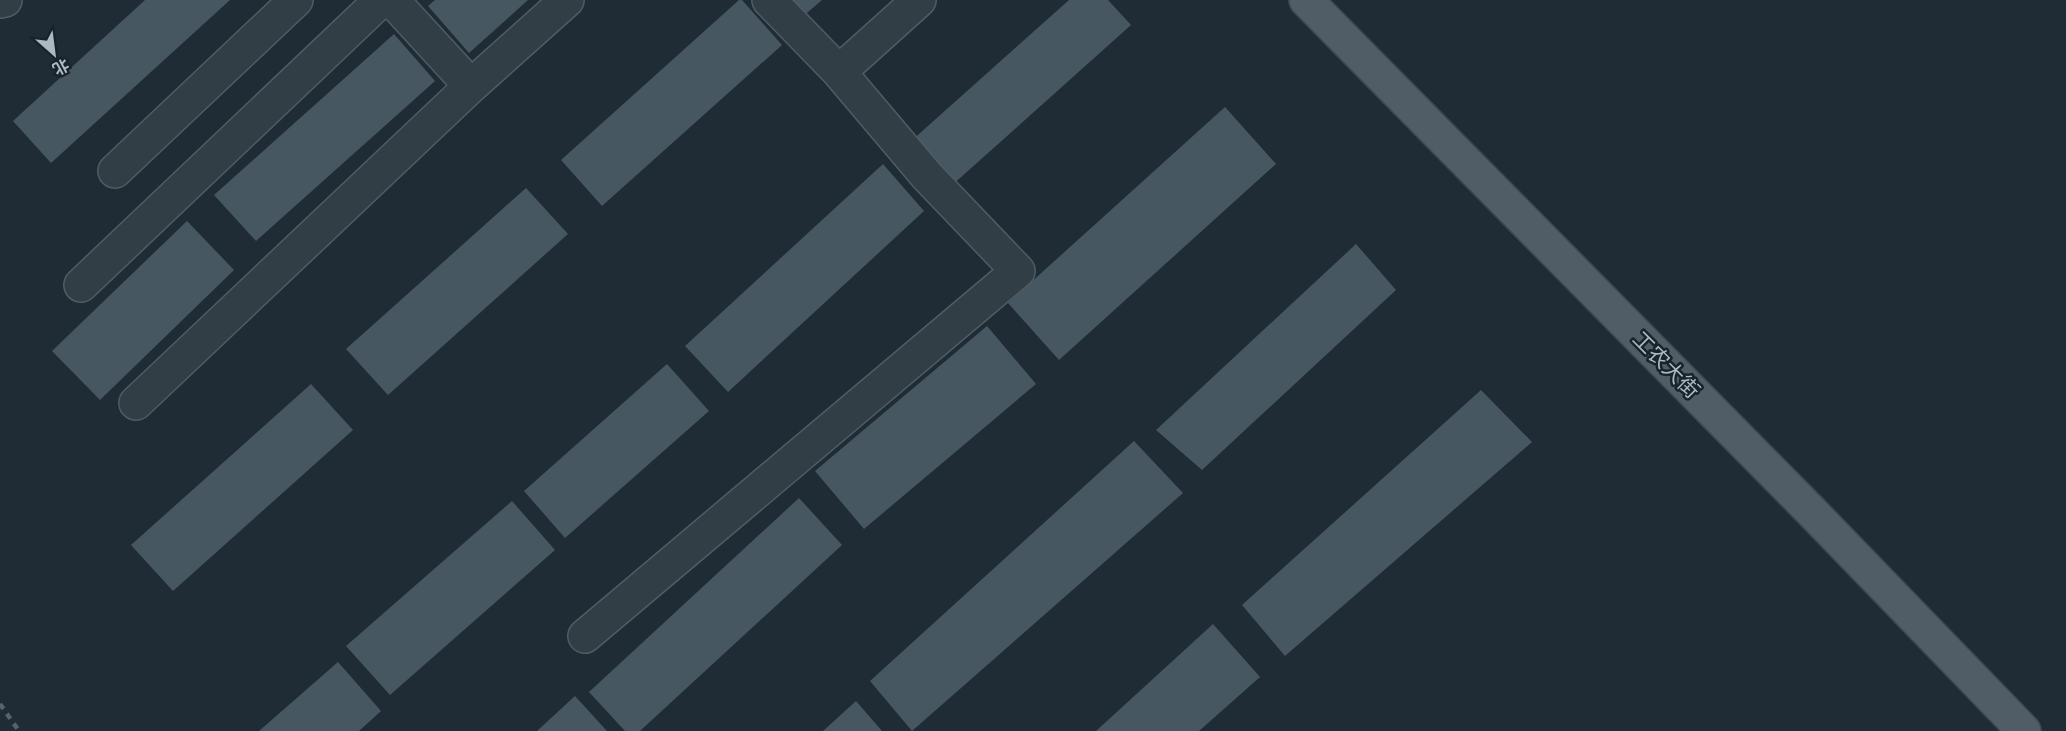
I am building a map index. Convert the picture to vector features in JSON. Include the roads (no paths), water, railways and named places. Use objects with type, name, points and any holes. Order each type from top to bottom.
[{"type":"main road","name":"工农大街","points":[[1306,0],[1812,512],[2024,731]]},
{"type":"street","points":[[0,1],[5,0]]},
{"type":"street","points":[[115,171],[296,0]]},
{"type":"street","points":[[81,285],[381,0]]},
{"type":"street","points":[[392,0],[471,86]]},
{"type":"street","points":[[136,403],[471,86],[567,0]]},
{"type":"street","points":[[585,636],[1018,271],[927,176],[839,72],[769,0]]},
{"type":"street","points":[[839,72],[919,0]]},
{"type":"railway","points":[[0,704],[19,731]]}]
